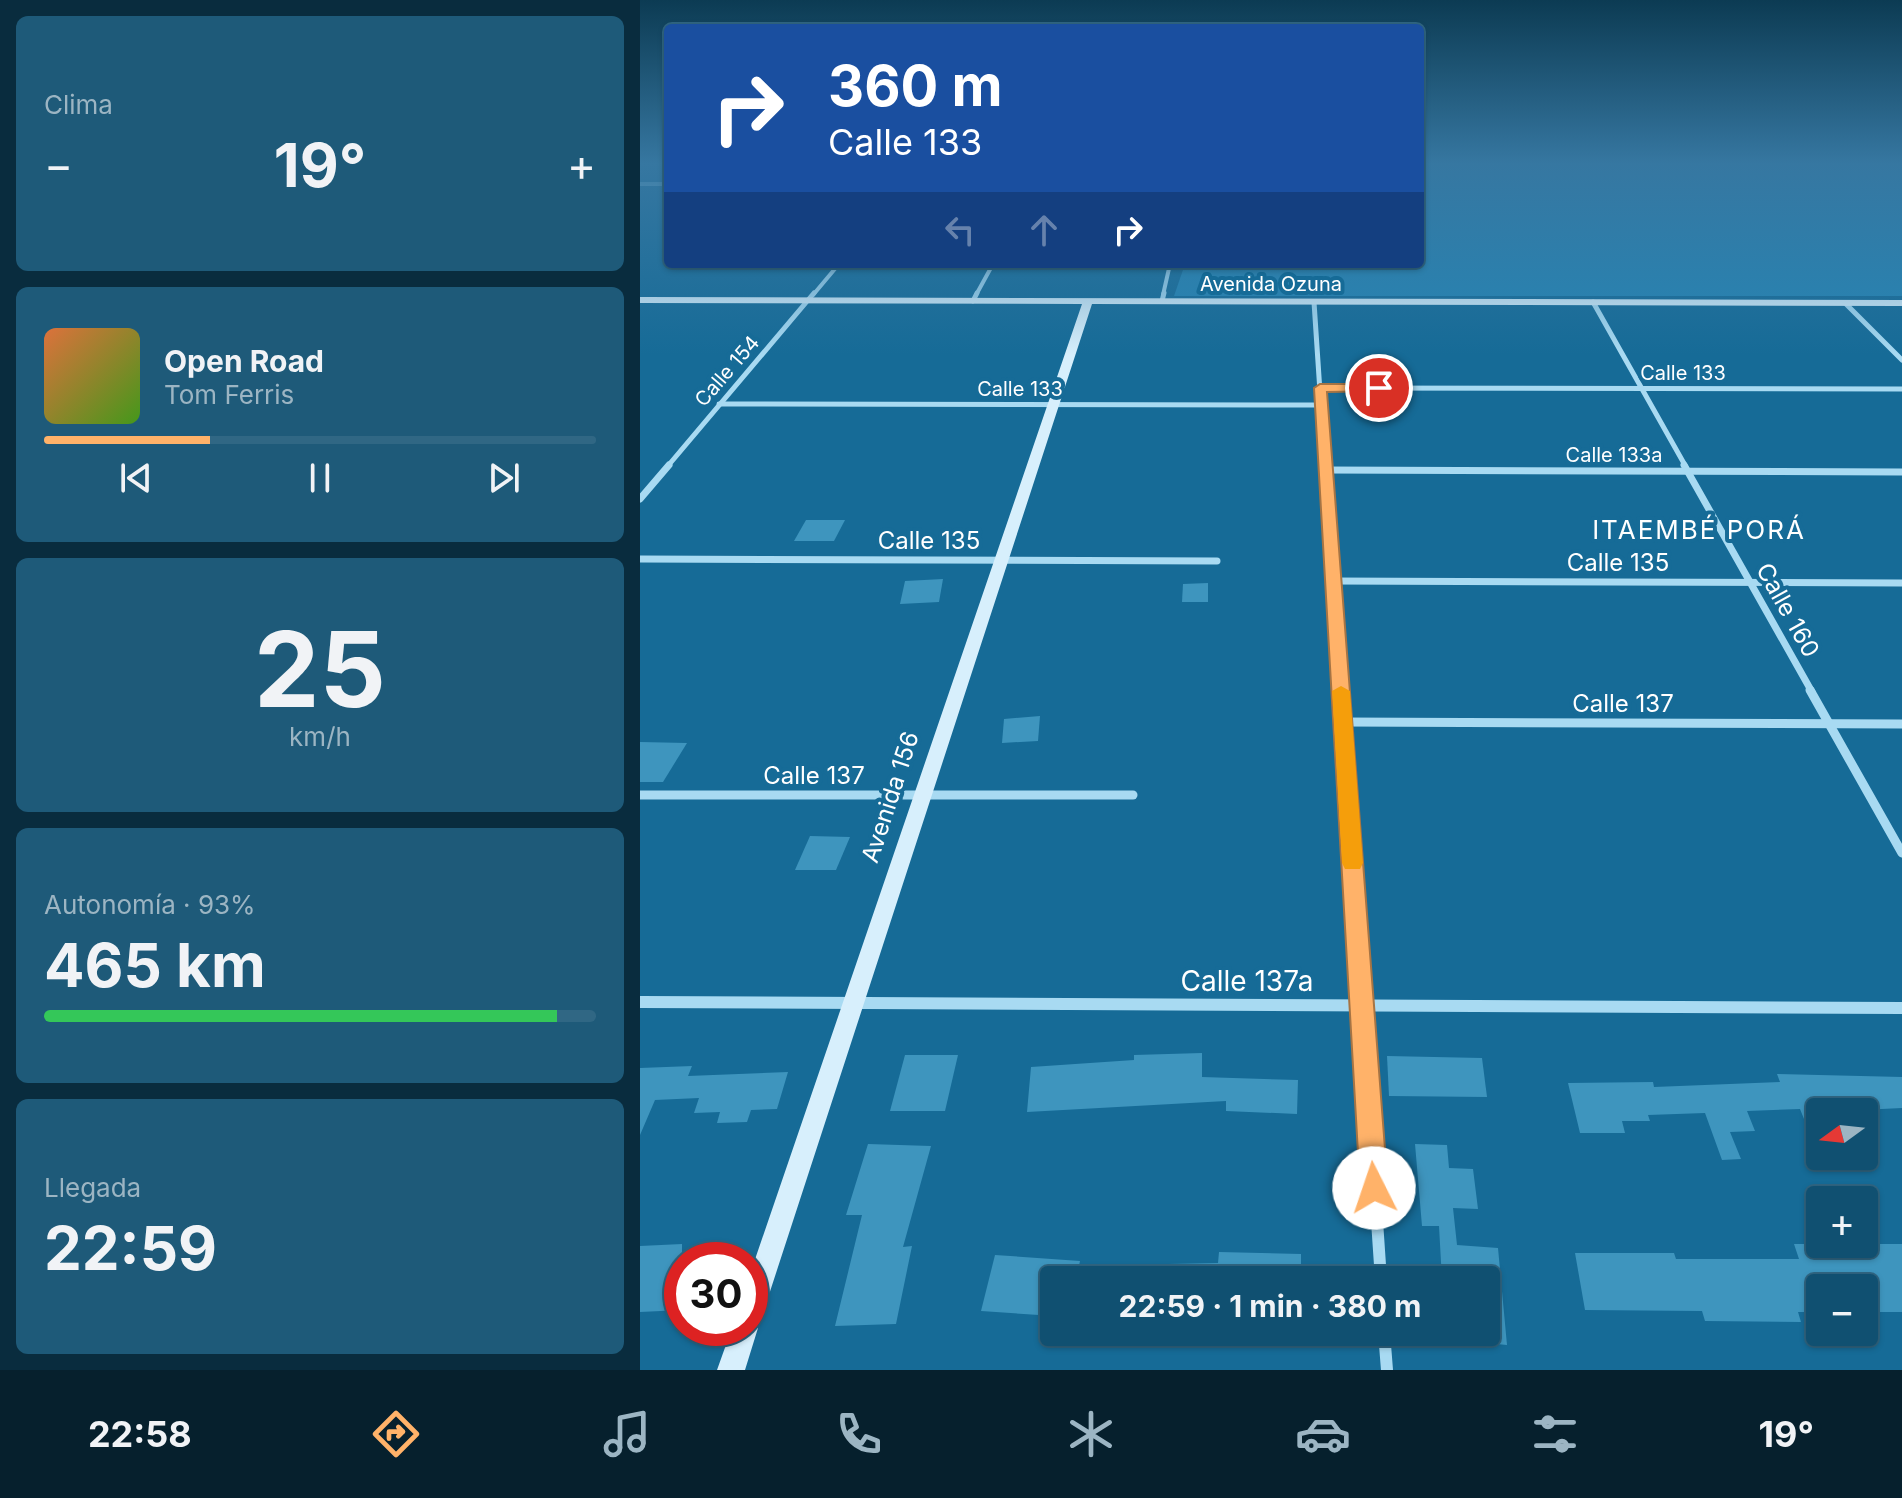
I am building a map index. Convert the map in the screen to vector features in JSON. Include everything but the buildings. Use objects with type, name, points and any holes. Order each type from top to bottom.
[{"type":"main road","name":"Avenida Ozuna","points":[[640,300],[1902,303]]},
{"type":"main road","name":"Avenida 156","points":[[768,1259],[1088,301]]},
{"type":"main road","points":[[731,1370],[739,1346]]},
{"type":"street","name":"Calle 154","points":[[640,499],[836,268]]},
{"type":"street","points":[[973,301],[991,268]]},
{"type":"street","points":[[1162,301],[1169,268]]},
{"type":"street","points":[[1314,302],[1380,1266]]},
{"type":"street","name":"Calle 160","points":[[1593,302],[1902,853]]},
{"type":"street","points":[[1845,303],[1902,360]]},
{"type":"street","name":"Calle 133","points":[[1320,388],[1902,389]]},
{"type":"street","name":"Calle 133","points":[[719,404],[1321,405]]},
{"type":"street","name":"Calle 133a","points":[[1326,470],[1902,472]]},
{"type":"street","name":"Calle 135","points":[[640,559],[1217,561]]},
{"type":"street","name":"Calle 135","points":[[1333,581],[1902,583]]},
{"type":"street","name":"Calle 137","points":[[1343,722],[1902,724]]},
{"type":"street","name":"Calle 137","points":[[640,795],[1133,795]]},
{"type":"street","name":"Calle 137a","points":[[640,1002],[1902,1008]]},
{"type":"street","points":[[1385,1346],[1387,1370]]},
{"type":"shaded area","points":[[1424,227],[1902,227],[1902,296],[1174,296],[1184,268],[1424,268]]},
{"type":"slow traffic","points":[[1341,691],[1352,863]]},
{"type":"district","name":"ITAEMBÉ PORÁ","points":[[1699,529]]},
{"type":"route","points":[[1374,1188],[1320,388],[1379,388]]}]
